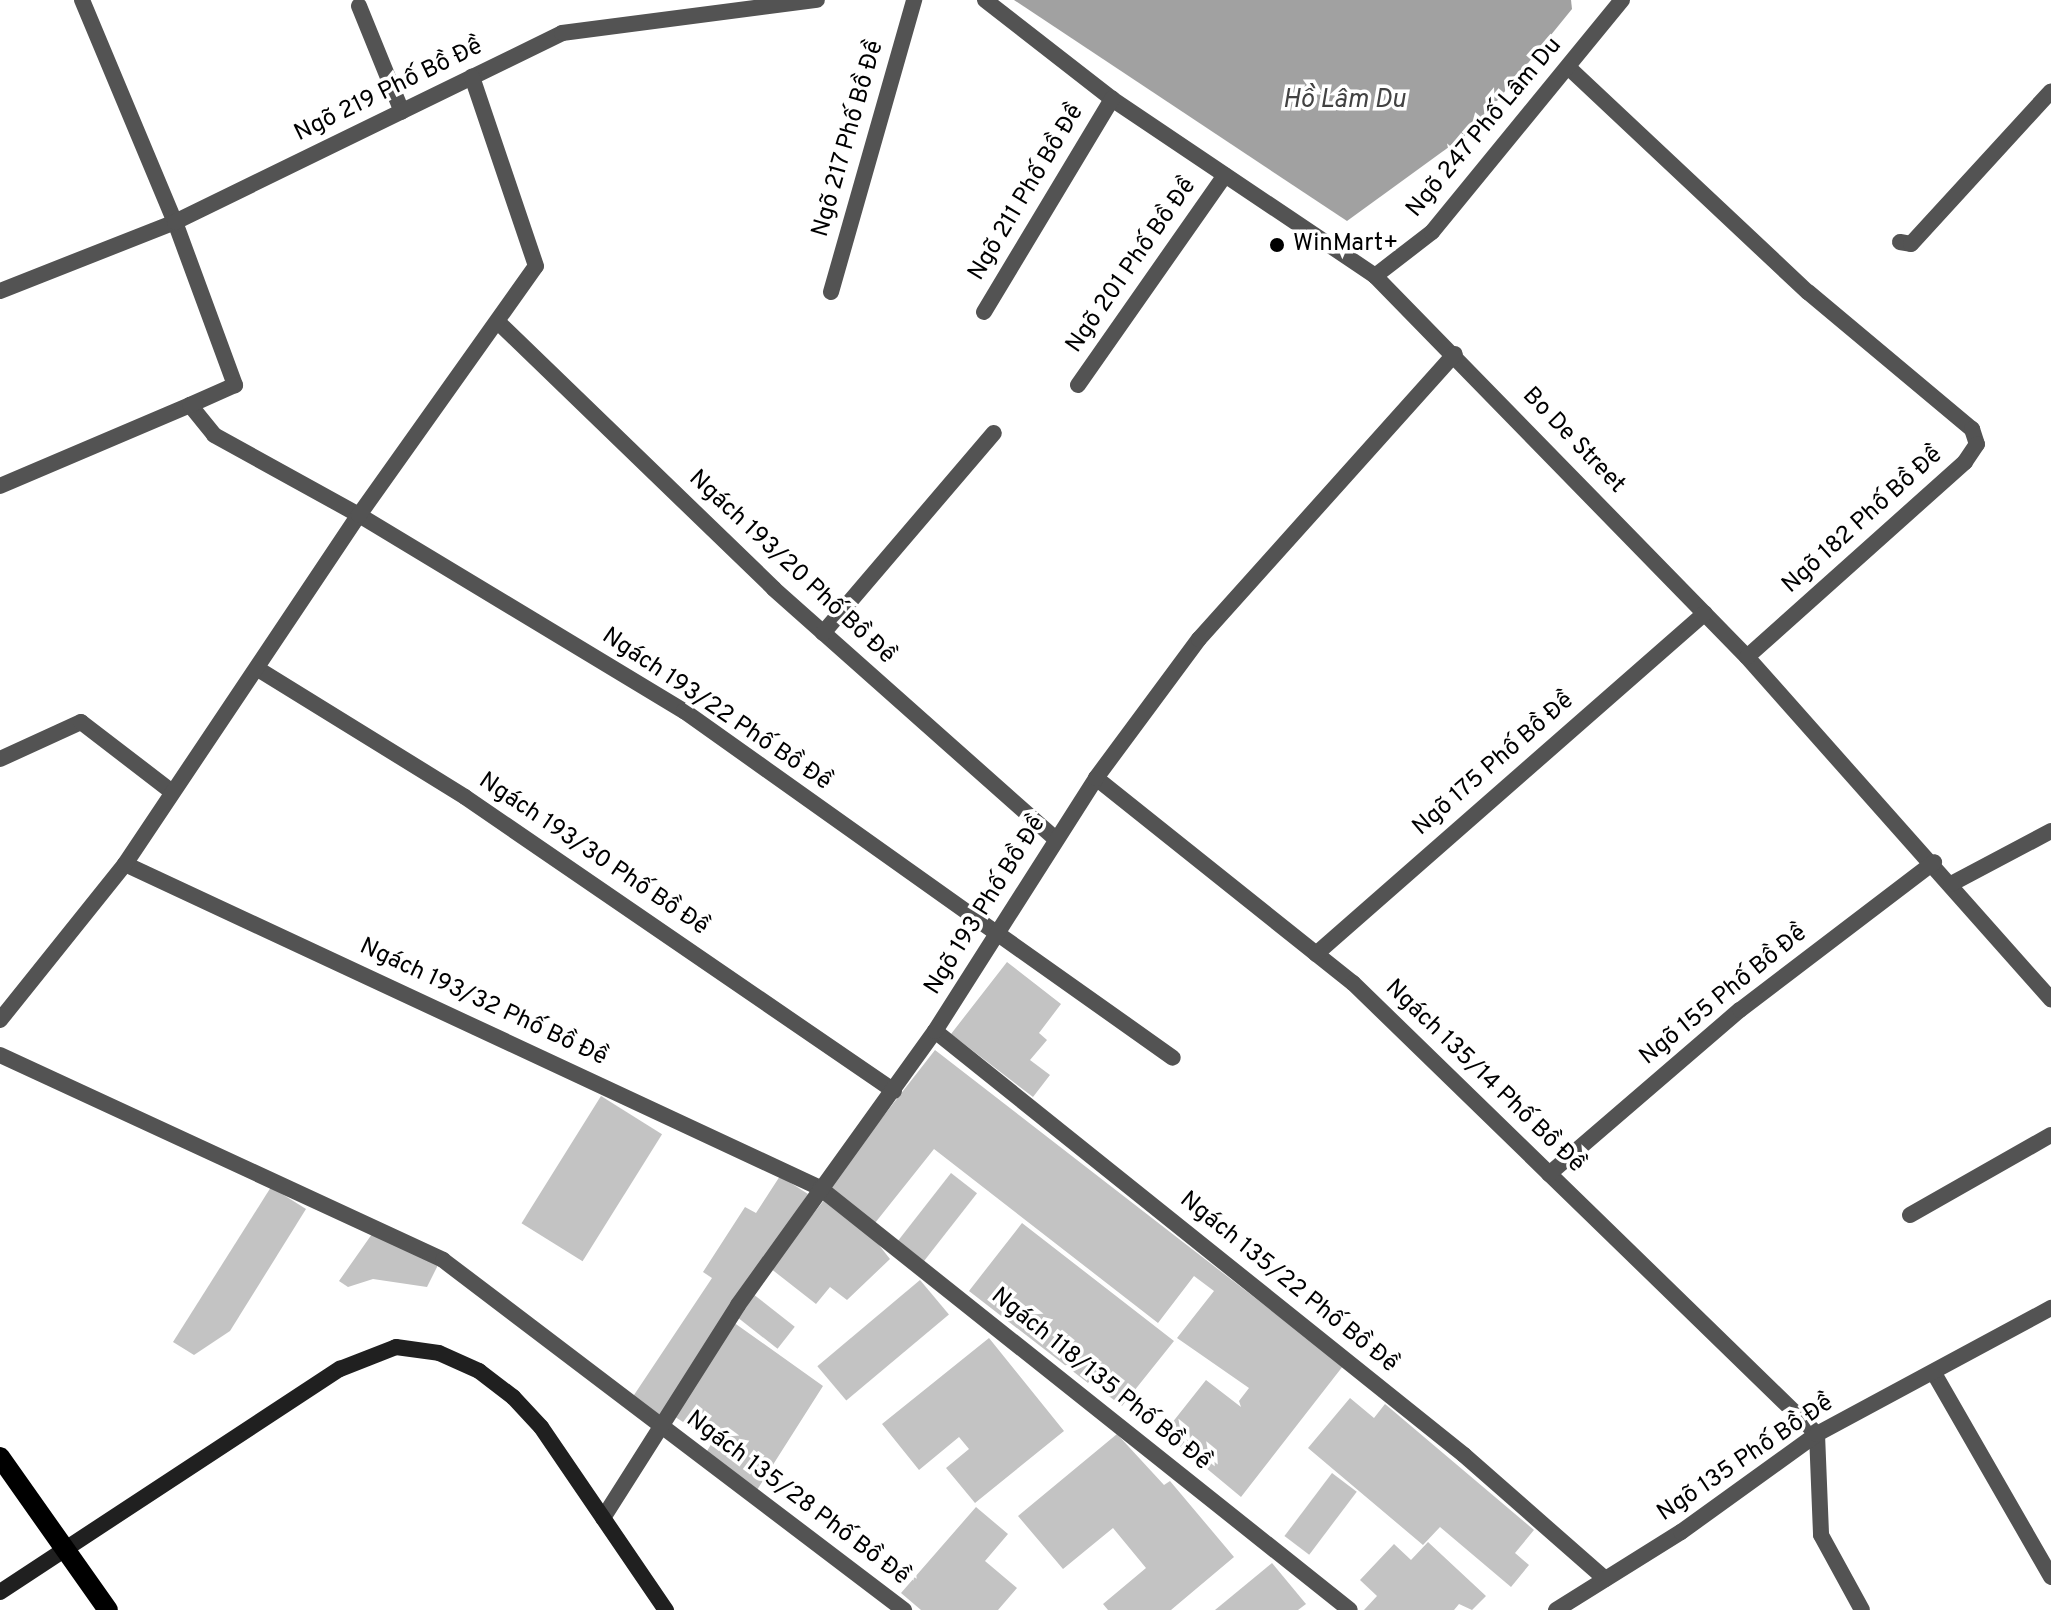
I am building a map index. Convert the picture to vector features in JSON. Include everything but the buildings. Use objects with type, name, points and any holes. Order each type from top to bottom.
[{"type":"main road","points":[[0,1457],[108,1610]]},
{"type":"street","points":[[0,486],[235,385],[175,222],[82,0]]},
{"type":"street","name":"Ngõ 219 Phố Bồ Đề","points":[[0,291],[175,222],[562,33],[817,0]]},
{"type":"street","name":"Ngõ 217 Phố Bồ Đề","points":[[831,292],[914,0]]},
{"type":"street","name":"Bo De Street","points":[[985,0],[1112,99],[1375,276],[1455,354],[1747,657],[1934,862],[2049,995]]},
{"type":"street","name":"Ngõ 247 Phố Lâm Du","points":[[1375,276],[1432,232],[1622,0]]},
{"type":"street","points":[[359,6],[402,112]]},
{"type":"street","name":"Ngõ 182 Phố Bồ Đề","points":[[1568,67],[1808,292],[1972,429],[1977,444],[1965,462],[1747,657]]},
{"type":"street","points":[[0,1020],[125,864],[171,791],[258,669],[359,515],[500,324],[536,266],[472,77]]},
{"type":"street","points":[[1900,242],[1911,244],[2051,91]]},
{"type":"street","name":"Ngõ 211 Phố Bồ Đề","points":[[984,312],[1112,99]]},
{"type":"street","name":"Ngõ 201 Phố Bồ Đề","points":[[1078,385],[1225,175]]},
{"type":"street","name":"Ngách 193/20 Phố Bồ Đề","points":[[500,324],[823,633],[1056,839]]},
{"type":"street","name":"Ngõ 193 Phố Bồ Đề","points":[[603,1518],[660,1426],[820,1188],[935,1031],[1096,778],[1199,639],[1455,354]]},
{"type":"street","name":"Ngách 193/22 Phố Bồ Đề","points":[[190,405],[214,435],[359,515],[684,711],[1173,1058]]},
{"type":"street","points":[[823,633],[994,433]]},
{"type":"street","name":"Ngõ 175 Phố Bồ Đề","points":[[1316,954],[1705,613]]},
{"type":"street","name":"Ngách 193/30 Phố Bồ Đề","points":[[258,669],[465,797],[894,1091]]},
{"type":"street","points":[[0,759],[81,722],[171,791]]},
{"type":"street","name":"Ngách 135/14 Phố Bồ Đề","points":[[1096,778],[1353,983],[1817,1434]]},
{"type":"street","points":[[1951,884],[2051,831]]},
{"type":"street","name":"Ngõ 155 Phố Bồ Đề","points":[[1549,1174],[1740,1010],[1934,862]]},
{"type":"street","name":"Ngách 193/32 Phố Bồ Đề","points":[[125,864],[820,1188]]},
{"type":"street","name":"Ngách 135/22 Phố Bồ Đề","points":[[935,1031],[1464,1455],[1605,1579]]},
{"type":"street","name":"Ngách 135/28 Phố Bồ Đề","points":[[0,1055],[443,1260],[904,1610]]},
{"type":"street","points":[[1910,1215],[2051,1135]]},
{"type":"street","name":"Ngách 118/135 Phố Bồ Đề","points":[[820,1188],[1350,1610]]},
{"type":"street","name":"Ngõ 135 Phố Bồ Đề","points":[[1556,1610],[1817,1434],[1935,1375],[2051,1308]]},
{"type":"street","points":[[0,1592],[67,1552],[340,1369],[396,1347],[439,1353],[479,1371],[513,1397],[541,1427],[666,1610]]},
{"type":"street","points":[[1935,1375],[2051,1577]]},
{"type":"street","points":[[1817,1434],[1821,1535],[1862,1610]]},
{"type":"water","name":"Hồ Lâm Du","points":[[1014,0],[1571,0],[1572,9],[1475,128],[1347,221]]},
{"type":"place","name":"WinMart+","points":[[1277,245]]}]
